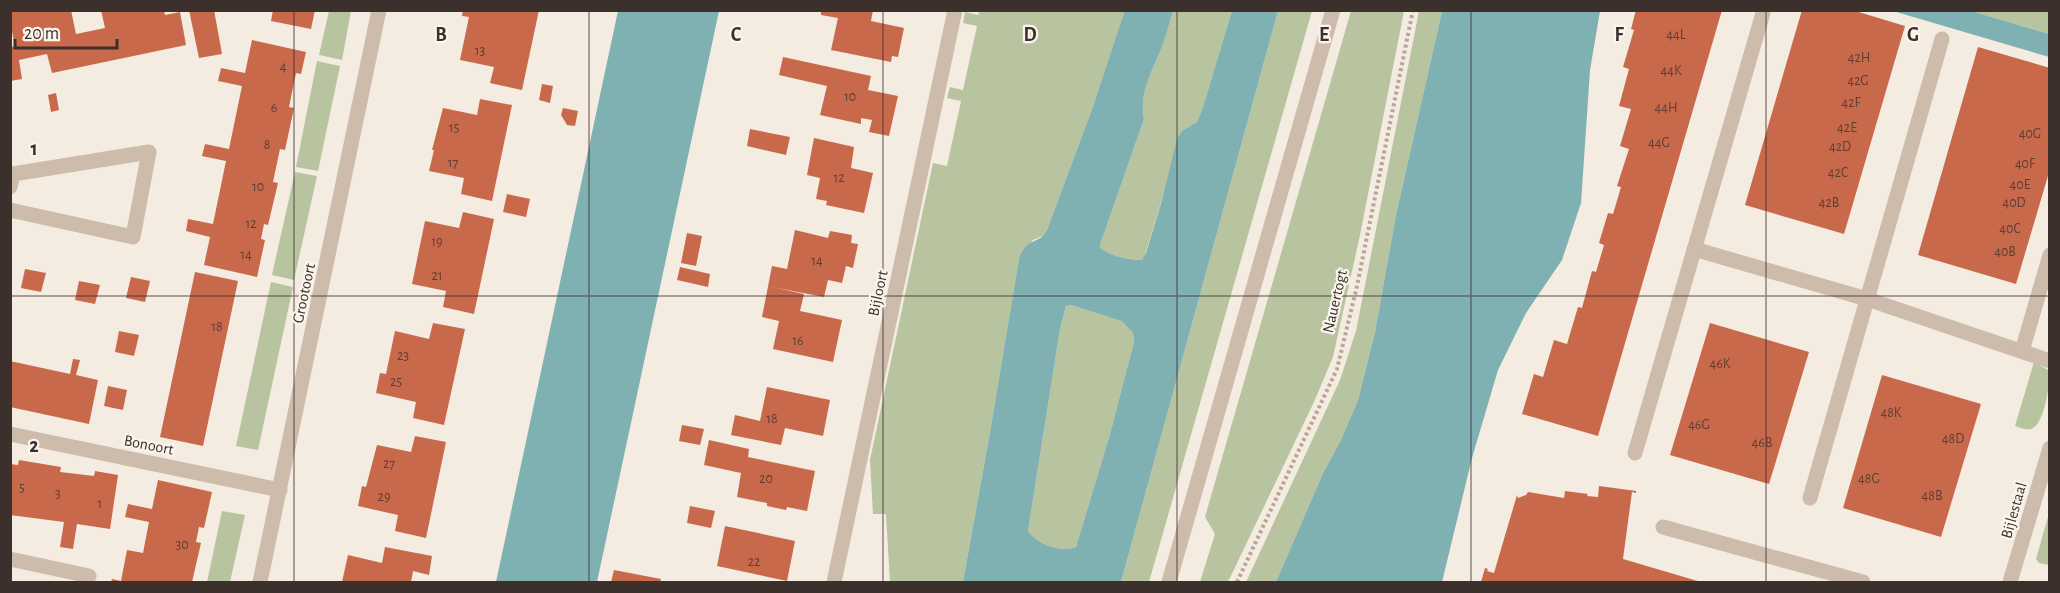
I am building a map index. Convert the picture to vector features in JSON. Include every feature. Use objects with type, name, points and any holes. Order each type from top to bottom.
[{"type":"street","name":"Grootoort","points":[[260,582],[379,10]]},
{"type":"street","name":"Bijloort","points":[[834,582],[955,10]]},
{"type":"street","points":[[1169,582],[1333,10]]},
{"type":"street","points":[[1635,453],[1763,13]]},
{"type":"street","points":[[1810,498],[1941,39]]},
{"type":"street","points":[[10,188],[13,174],[149,152],[133,237],[10,210]]},
{"type":"street","points":[[1694,249],[1867,299],[2049,361]]},
{"type":"street","points":[[2022,351],[2049,255]]},
{"type":"street","name":"Bonoort","points":[[10,434],[280,490]]},
{"type":"street","name":"Bijlestaal","points":[[2010,582],[2049,448]]},
{"type":"street","points":[[1663,527],[1863,582]]},
{"type":"street","points":[[10,559],[88,576],[87,582]]},
{"type":"path","name":"Nauertogt","points":[[1237,582],[1337,369],[1357,286],[1413,10]]},
{"type":"green space","points":[[980,10],[1125,11],[1092,109],[1045,235],[1033,240],[1019,259],[963,582],[890,582],[886,514],[873,514],[870,460],[933,163],[947,166],[961,101],[947,98],[950,87],[963,90],[977,26],[963,23],[965,12],[978,15]]},
{"type":"green space","points":[[329,11],[351,11],[342,60],[319,55]]},
{"type":"green space","points":[[1173,11],[1232,11],[1202,110],[1197,122],[1183,130],[1144,258],[1142,260],[1125,258],[1104,251],[1100,245],[1144,119],[1146,87],[1162,48]]},
{"type":"green space","points":[[1278,11],[1312,11],[1149,582],[1121,582]]},
{"type":"green space","points":[[1351,11],[1404,11],[1360,235],[1333,357],[1314,402],[1228,582],[1200,582],[1215,534],[1205,517]]},
{"type":"green space","points":[[1419,11],[1442,11],[1396,215],[1375,332],[1358,400],[1340,442],[1323,473],[1276,582],[1246,582],[1340,380],[1356,331]]},
{"type":"green space","points":[[1971,11],[2049,11],[2049,34]]},
{"type":"green space","points":[[317,61],[340,66],[318,171],[296,167]]},
{"type":"green space","points":[[295,172],[317,176],[294,280],[272,275]]},
{"type":"green space","points":[[271,282],[293,287],[258,450],[236,446]]},
{"type":"green space","points":[[1071,305],[1122,320],[1133,333],[1134,342],[1110,434],[1076,547],[1063,549],[1037,540],[1028,531],[1060,329],[1066,306]]},
{"type":"green space","points":[[2034,362],[2048,370],[2049,383],[2041,418],[2033,428],[2027,429],[2015,426]]},
{"type":"green space","points":[[222,511],[245,515],[230,582],[207,582]]},
{"type":"green space","points":[[2049,513],[2049,565],[2039,563],[2036,559]]},
{"type":"water","points":[[1125,10],[1173,11],[1162,48],[1146,87],[1144,119],[1100,245],[1104,251],[1114,255],[1142,260],[1162,200],[1177,139],[1183,130],[1197,122],[1232,11],[1278,11],[1121,582],[963,582],[1019,259],[1026,247],[1041,238],[1047,230],[1092,109]],"holes":[[[1071,305],[1122,321],[1133,333],[1134,342],[1110,434],[1076,547],[1063,549],[1049,546],[1037,540],[1028,531],[1060,329],[1066,306]]]},
{"type":"water","points":[[618,11],[719,11],[597,582],[496,582]]},
{"type":"water","points":[[1442,11],[1600,11],[1590,70],[1581,203],[1562,260],[1526,313],[1498,370],[1472,458],[1442,582],[1276,582],[1323,473],[1340,442],[1358,400],[1375,332],[1396,215]]},
{"type":"water","points":[[1893,11],[1971,11],[2049,34],[2049,57]]},
{"type":"building","points":[[10,10],[71,10],[76,34],[105,28],[101,10],[164,10],[165,15],[180,12],[186,45],[52,73],[47,54],[19,60],[22,79],[10,81],[10,47],[15,46]]},
{"type":"building","points":[[189,10],[214,10],[222,54],[199,58]]},
{"type":"building","points":[[273,10],[315,10],[311,29],[271,21]]},
{"type":"building","points":[[463,10],[539,10],[522,90],[490,83],[494,67],[460,60],[469,17],[462,16]]},
{"type":"building","points":[[821,10],[873,10],[871,21],[904,28],[898,57],[892,56],[891,62],[831,50],[838,18],[821,15]]},
{"type":"building","points":[[1636,10],[1722,10],[1598,436],[1522,414],[1534,374],[1543,377],[1554,340],[1567,344],[1578,307],[1582,308],[1592,271],[1596,272],[1604,245],[1599,243],[1608,213],[1613,214],[1621,187],[1617,186],[1629,149],[1620,146],[1631,109],[1619,106],[1629,69],[1623,67],[1634,30],[1631,29]]},
{"type":"building","points":[[1802,10],[1852,10],[1905,26],[1844,234],[1745,205]]},
{"type":"building","points":[[252,40],[306,52],[301,74],[296,73],[289,107],[294,108],[285,150],[280,149],[273,182],[278,183],[268,225],[264,224],[261,239],[265,240],[257,277],[204,265],[210,237],[186,231],[188,219],[213,224],[226,161],[202,156],[205,144],[229,149],[242,86],[218,81],[221,68],[245,73]]},
{"type":"building","points":[[1978,47],[2050,68],[2050,169],[2016,284],[1918,255]]},
{"type":"building","points":[[783,57],[871,76],[868,90],[898,96],[889,136],[869,132],[872,120],[861,118],[861,124],[820,115],[827,86],[779,75]]},
{"type":"building","points":[[542,84],[553,86],[550,103],[539,100]]},
{"type":"building","points":[[56,93],[59,110],[51,112],[48,95]]},
{"type":"building","points":[[480,99],[512,105],[492,201],[461,194],[464,178],[429,171],[443,108],[477,115]]},
{"type":"building","points":[[563,108],[578,111],[575,126],[567,125],[561,115]]},
{"type":"building","points":[[750,129],[790,137],[786,155],[747,146]]},
{"type":"building","points":[[814,138],[854,147],[851,168],[873,173],[864,213],[826,205],[827,201],[816,199],[820,178],[807,175]]},
{"type":"building","points":[[507,194],[530,199],[526,217],[503,212]]},
{"type":"building","points":[[463,212],[494,219],[474,314],[443,307],[446,291],[412,284],[425,221],[459,228]]},
{"type":"building","points":[[795,230],[828,238],[830,231],[852,235],[851,243],[858,244],[853,268],[846,266],[842,283],[828,280],[824,297],[772,287],[804,294],[800,311],[842,320],[833,362],[773,349],[779,321],[762,317],[772,266],[787,269]]},
{"type":"building","points":[[687,233],[702,236],[696,266],[681,263]]},
{"type":"building","points":[[680,267],[710,274],[708,287],[677,280]]},
{"type":"building","points":[[25,269],[46,273],[41,292],[21,288]]},
{"type":"building","points":[[195,272],[238,281],[203,446],[160,437]]},
{"type":"building","points":[[131,277],[150,281],[145,302],[126,298]]},
{"type":"building","points":[[79,281],[100,285],[95,304],[75,300]]},
{"type":"building","points":[[433,323],[465,329],[444,425],[413,418],[416,402],[376,393],[380,373],[386,374],[395,331],[429,339]]},
{"type":"building","points":[[1710,323],[1809,352],[1769,484],[1670,455]]},
{"type":"building","points":[[119,331],[139,335],[134,356],[115,352]]},
{"type":"building","points":[[73,359],[80,360],[76,375],[98,380],[89,424],[10,407],[10,361],[70,374]]},
{"type":"building","points":[[1882,375],[1981,404],[1941,537],[1843,508]]},
{"type":"building","points":[[108,386],[127,390],[123,410],[104,406]]},
{"type":"building","points":[[767,387],[830,400],[823,436],[785,428],[781,445],[731,435],[735,415],[760,421]]},
{"type":"building","points":[[682,425],[704,429],[700,445],[679,441]]},
{"type":"building","points":[[415,436],[446,442],[426,538],[395,531],[398,515],[358,506],[362,486],[366,487],[377,445],[411,452]]},
{"type":"building","points":[[709,440],[749,449],[748,457],[815,471],[807,511],[787,507],[786,510],[767,506],[767,503],[737,497],[741,473],[704,465]]},
{"type":"building","points":[[19,460],[61,467],[60,472],[94,476],[95,471],[118,475],[110,529],[77,524],[73,549],[60,547],[64,522],[10,515],[10,464],[18,465]]},
{"type":"building","points":[[158,480],[212,492],[204,528],[199,527],[196,542],[201,543],[192,582],[111,582],[112,579],[121,581],[127,550],[143,553],[149,522],[125,517],[128,504],[152,509]]},
{"type":"building","points":[[1599,486],[1636,491],[1636,493],[1632,492],[1623,559],[1701,582],[1481,582],[1485,568],[1494,573],[1517,495],[1518,498],[1528,492],[1564,498],[1565,491],[1598,497]]},
{"type":"building","points":[[690,506],[715,511],[711,528],[687,523]]},
{"type":"building","points":[[725,526],[795,541],[787,581],[717,566]]},
{"type":"building","points":[[385,547],[432,556],[429,575],[413,571],[411,582],[342,582],[348,555],[382,563]]},
{"type":"building","points":[[614,570],[661,579],[660,582],[611,582]]}]
